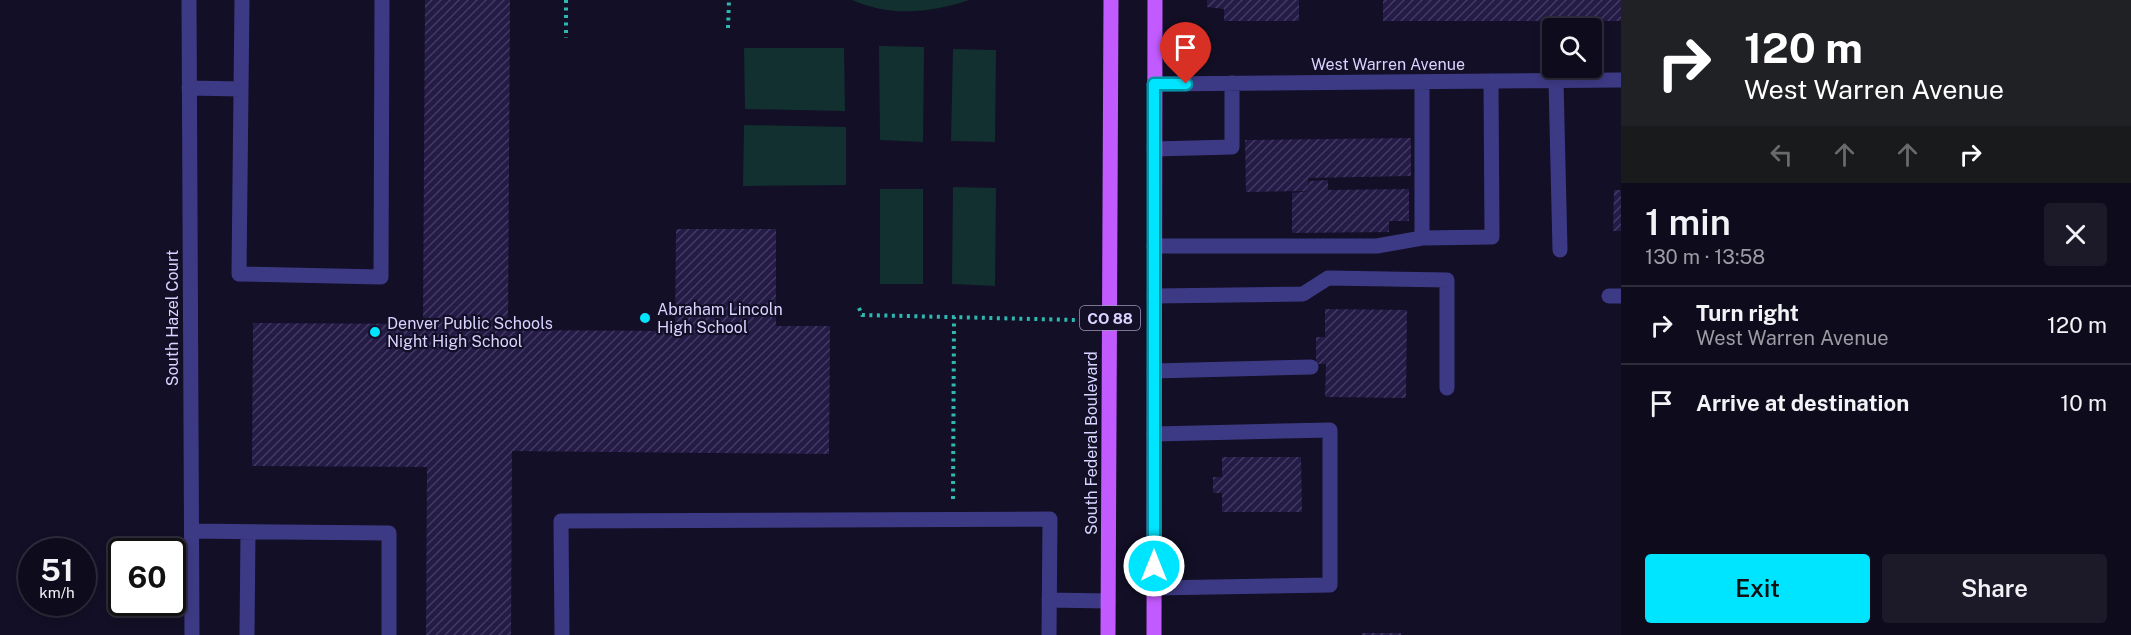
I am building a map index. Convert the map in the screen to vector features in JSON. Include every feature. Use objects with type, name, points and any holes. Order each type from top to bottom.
[{"type":"main road","name":"South Federal Boulevard","points":[[1108,635],[1111,0]]},
{"type":"main road","name":"CO 88","points":[[1154,635],[1155,0]]},
{"type":"street","name":"South Hazel Court","points":[[189,0],[192,635]]},
{"type":"street","points":[[242,0],[239,274],[381,277],[382,0]]},
{"type":"street","points":[[1154,246],[1377,246],[1422,238],[1492,237],[1491,81]]},
{"type":"street","points":[[1556,81],[1560,249]]},
{"type":"street","name":"West Warren Avenue","points":[[1154,84],[1621,81]]},
{"type":"street","points":[[1422,82],[1422,238]]},
{"type":"street","points":[[1154,149],[1232,147],[1232,83]]},
{"type":"street","points":[[189,88],[241,89]]},
{"type":"street","points":[[1154,296],[1303,294],[1328,278],[1447,280],[1448,388]]},
{"type":"street","points":[[1154,371],[1311,367]]},
{"type":"street","points":[[1154,434],[1330,430],[1330,585],[1154,588]]},
{"type":"street","points":[[562,635],[561,521],[1050,519],[1049,635]]},
{"type":"street","points":[[192,531],[389,533],[389,635]]},
{"type":"street","points":[[247,635],[248,532]]},
{"type":"street","points":[[1049,600],[1108,601]]},
{"type":"path","points":[[566,0],[566,38]]},
{"type":"path","points":[[728,28],[729,0]]},
{"type":"path","points":[[859,308],[862,315],[1077,320]]},
{"type":"path","points":[[953,519],[954,317]]},
{"type":"green space","points":[[852,0],[969,0],[940,8],[896,11]]},
{"type":"green space","points":[[879,46],[924,47],[923,142],[880,140]]},
{"type":"green space","points":[[744,48],[844,48],[845,111],[745,109]]},
{"type":"green space","points":[[953,49],[996,50],[995,142],[951,141]]},
{"type":"green space","points":[[744,125],[846,127],[846,185],[743,186]]},
{"type":"green space","points":[[953,187],[996,188],[995,286],[952,284]]},
{"type":"green space","points":[[880,189],[923,189],[923,284],[880,284]]},
{"type":"building","points":[[425,0],[510,0],[508,330],[675,331],[676,229],[776,229],[776,326],[830,326],[829,454],[512,451],[511,635],[426,635],[427,467],[252,466],[253,323],[423,324]]},
{"type":"building","points":[[1207,0],[1299,0],[1299,21],[1224,21],[1224,9],[1207,7]]},
{"type":"building","points":[[1383,0],[1621,0],[1621,21],[1602,21],[1602,18],[1542,18],[1542,21],[1383,21]]},
{"type":"building","points":[[1411,138],[1411,176],[1308,178],[1309,189],[1309,181],[1328,180],[1328,190],[1409,189],[1409,221],[1389,221],[1389,232],[1292,233],[1292,193],[1309,191],[1246,192],[1245,140]]},
{"type":"building","points":[[1614,190],[1621,190],[1621,231],[1613,231]]},
{"type":"building","points":[[1325,309],[1407,310],[1406,398],[1325,397],[1326,364],[1316,364],[1316,337],[1325,337]]},
{"type":"building","points":[[1222,457],[1301,457],[1302,512],[1222,512],[1222,493],[1213,493],[1213,477],[1222,477]]},
{"type":"building","points":[[1362,633],[1401,633],[1401,635],[1362,635]]},
{"type":"place","name":"Abraham Lincoln High School","points":[[645,318]]},
{"type":"place","name":"Denver Public Schools Night High School","points":[[375,332]]},
{"type":"route","points":[[1154,566],[1154,84],[1186,84]]}]
